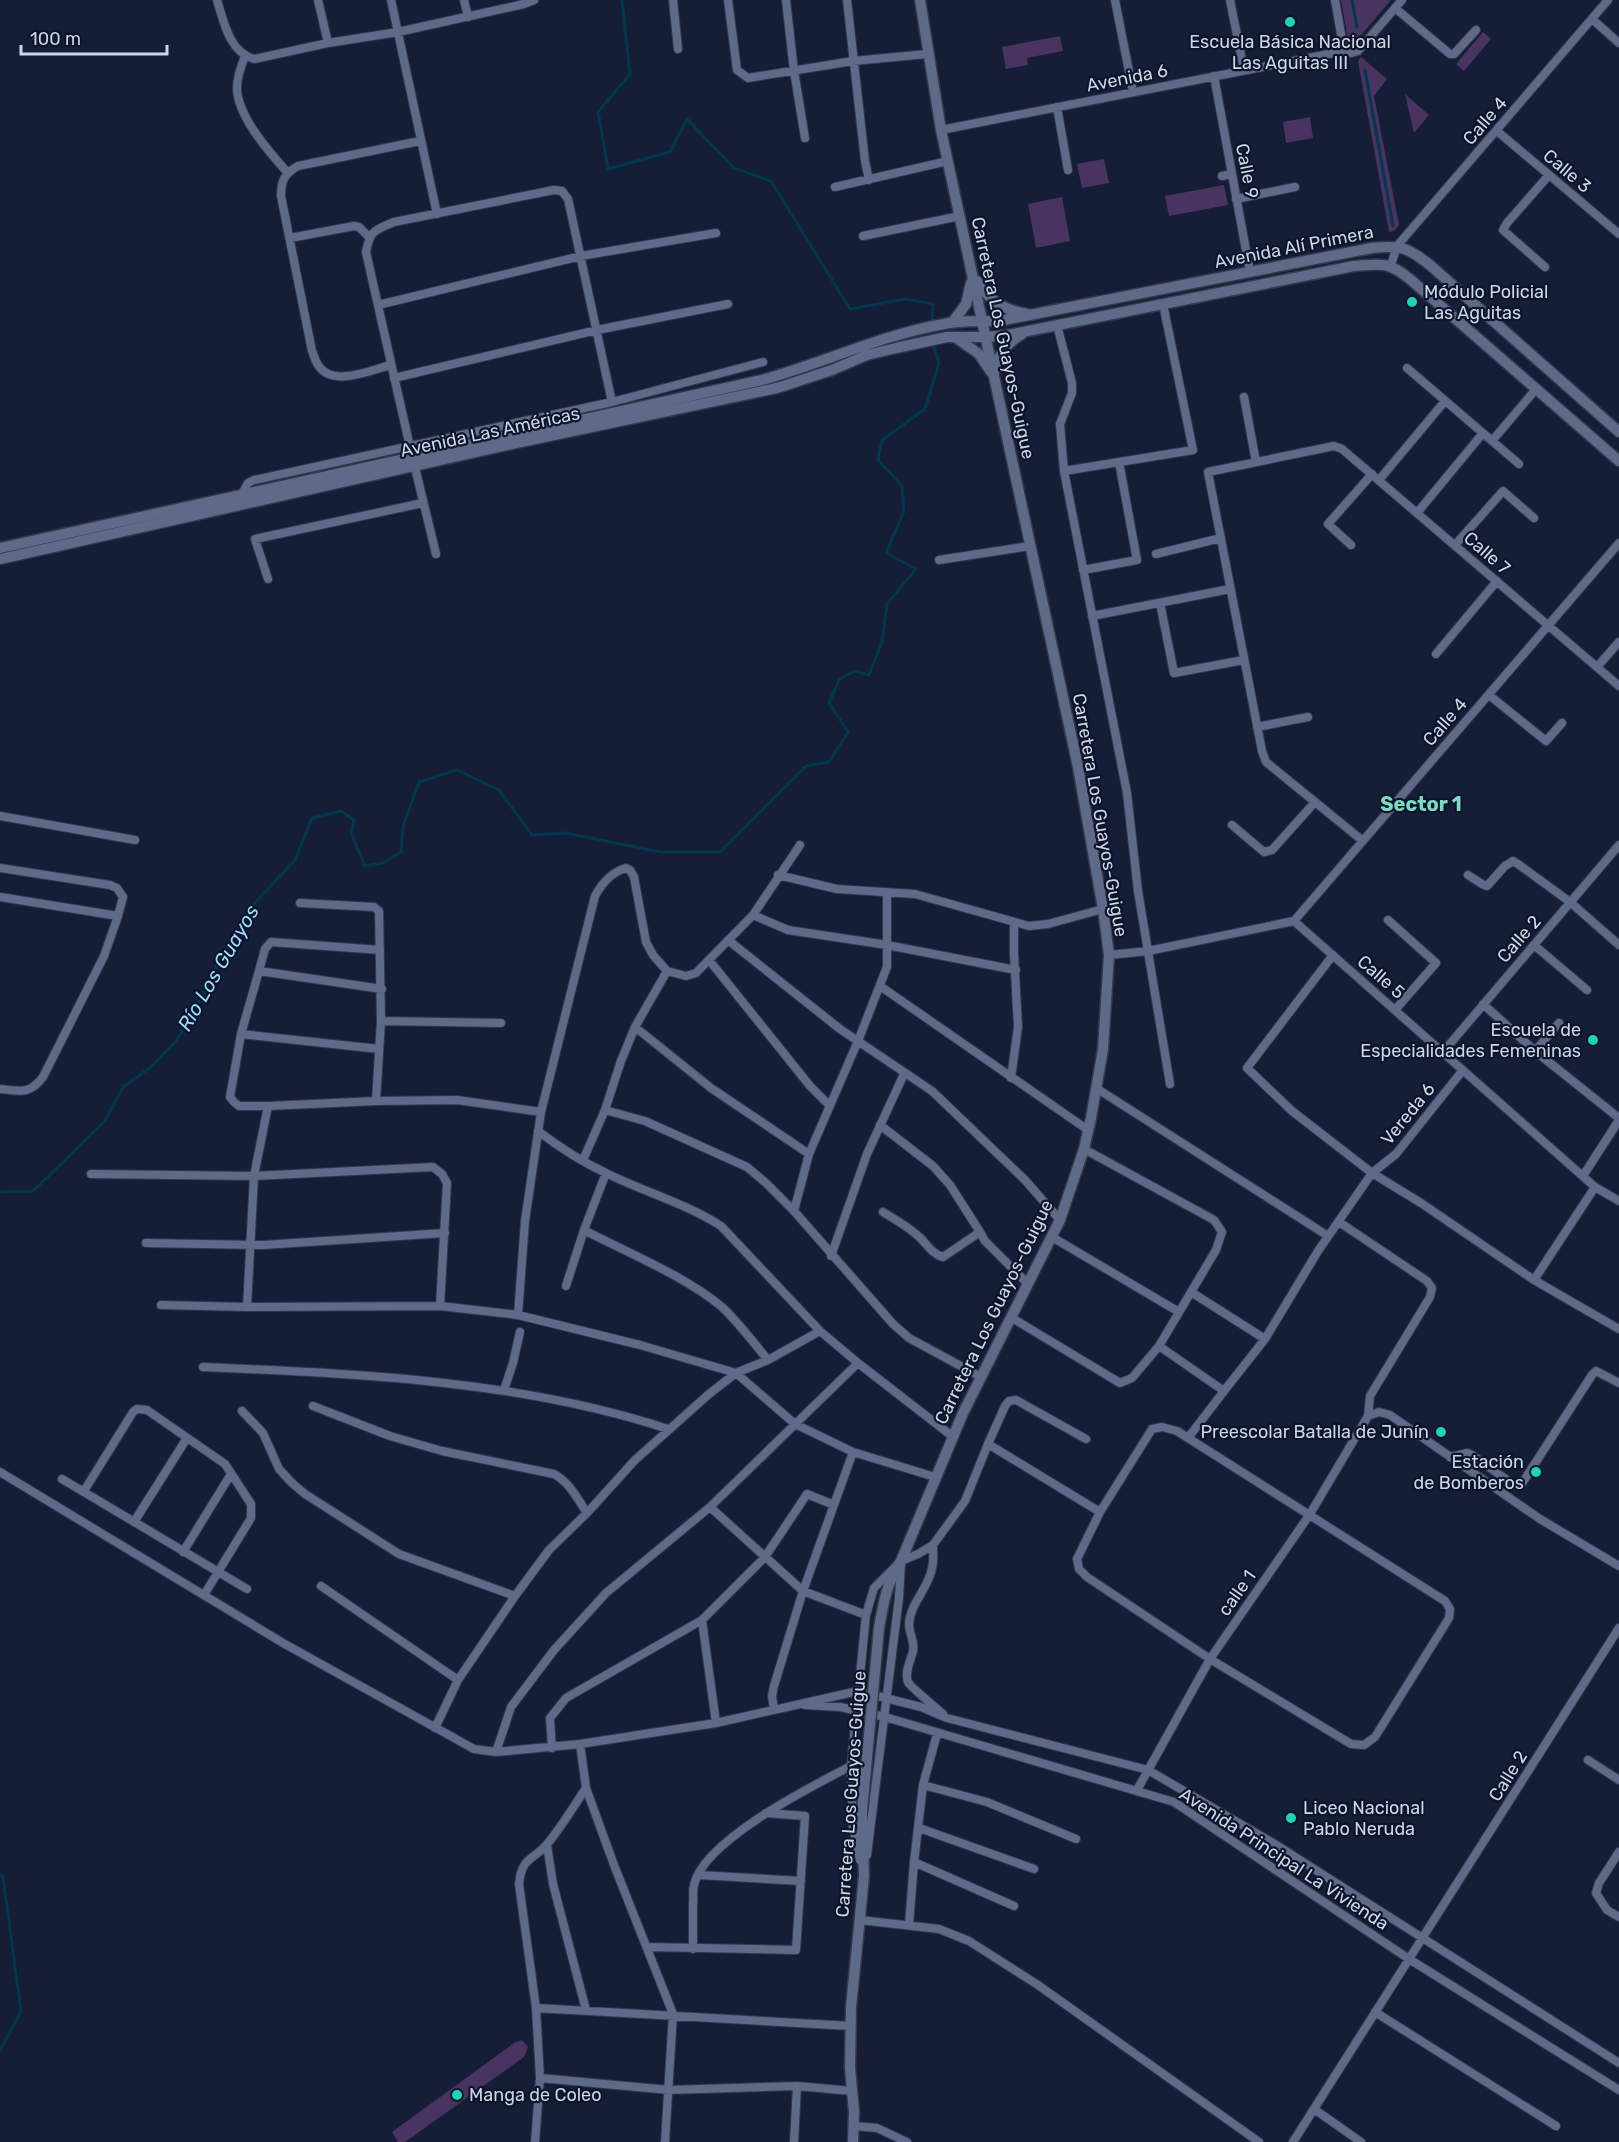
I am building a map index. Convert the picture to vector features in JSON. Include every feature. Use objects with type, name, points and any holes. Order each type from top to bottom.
[{"type":"main road","name":"Carretera Los Guayos-Guigue","points":[[853,2142],[851,2026],[864,1876],[862,1810],[883,1602],[892,1575],[901,1562],[952,1436],[1060,1220],[1084,1149],[1096,1088],[1103,1049],[1109,955],[1078,767],[941,130],[920,0]]},
{"type":"main road","name":"Avenida Alí Primera","points":[[982,320],[1004,320],[1372,248],[1397,246],[1409,250],[1430,265],[1619,432]]},
{"type":"main road","name":"Avenida Alí Primera","points":[[986,337],[1354,266],[1390,265]]},
{"type":"main road","points":[[1390,265],[1411,280],[1619,461]]},
{"type":"main road","points":[[972,273],[985,295],[995,303],[1005,309],[1035,314]]},
{"type":"main road","points":[[947,323],[966,304],[970,294],[972,273]]},
{"type":"main road","name":"Avenida Las Américas","points":[[0,548],[762,380],[893,336],[947,323],[982,320]]},
{"type":"main road","points":[[994,376],[998,358],[1004,347],[1029,330]]},
{"type":"main road","points":[[951,337],[979,354],[994,376]]},
{"type":"main road","name":"Avenida Las Américas","points":[[0,559],[412,456],[777,388],[867,355],[951,337],[986,337]]},
{"type":"street","points":[[318,0],[327,43]]},
{"type":"street","points":[[391,0],[437,214]]},
{"type":"street","points":[[464,0],[468,16]]},
{"type":"street","points":[[220,1],[236,48],[245,56],[254,58],[398,32],[534,0]]},
{"type":"street","points":[[673,0],[678,50]]},
{"type":"street","points":[[728,0],[737,70],[748,78],[853,61],[927,54]]},
{"type":"street","points":[[786,0],[805,138]]},
{"type":"street","points":[[847,0],[869,180]]},
{"type":"street","points":[[1115,0],[1133,92]]},
{"type":"street","points":[[1230,0],[1244,70]]},
{"type":"street","points":[[1335,0],[1344,51]]},
{"type":"street","name":"Avenida 6","points":[[941,130],[1025,110],[1057,107],[1344,51],[1352,53],[1358,51],[1402,0]]},
{"type":"street","name":"Calle 4","points":[[1390,265],[1397,246],[1608,0]]},
{"type":"street","points":[[1395,8],[1450,54],[1454,54],[1476,30]]},
{"type":"street","points":[[1592,19],[1619,43]]},
{"type":"street","points":[[245,56],[237,86],[237,96],[260,139],[287,172]]},
{"type":"street","name":"Calle 9","points":[[1214,76],[1250,272]]},
{"type":"street","points":[[1057,107],[1068,170]]},
{"type":"street","name":"Calle 3","points":[[1497,130],[1619,234]]},
{"type":"street","points":[[391,365],[341,377],[330,375],[319,367],[312,351],[281,196],[281,183],[287,172],[298,166],[420,141]]},
{"type":"street","points":[[835,187],[948,161]]},
{"type":"street","points":[[1222,176],[1232,174]]},
{"type":"street","points":[[1545,267],[1503,230],[1549,175]]},
{"type":"street","points":[[1236,199],[1295,187]]},
{"type":"street","points":[[436,554],[366,252],[369,237],[374,231],[394,222],[554,190],[562,191],[568,199],[612,402]]},
{"type":"street","points":[[863,236],[960,216]]},
{"type":"street","points":[[290,238],[354,226],[359,227],[369,237]]},
{"type":"street","points":[[378,305],[581,256],[716,233]]},
{"type":"street","points":[[394,378],[597,330],[728,304]]},
{"type":"street","points":[[1064,471],[1193,450],[1163,304]]},
{"type":"street","points":[[1057,325],[1072,383],[1072,393],[1060,424],[1064,471],[1127,793],[1138,891],[1170,1084]]},
{"type":"street","points":[[412,456],[764,362]]},
{"type":"street","points":[[1407,368],[1519,464]]},
{"type":"street","points":[[1492,441],[1536,388]]},
{"type":"street","points":[[1244,397],[1256,462],[1208,472],[1262,751],[1266,762],[1363,841]]},
{"type":"street","points":[[1379,480],[1445,401]]},
{"type":"street","points":[[1417,513],[1483,434]]},
{"type":"street","name":"Calle 7","points":[[1256,462],[1334,446],[1342,448],[1619,686]]},
{"type":"street","points":[[1083,570],[1137,560],[1119,462]]},
{"type":"street","points":[[1351,545],[1328,524],[1372,474]]},
{"type":"street","points":[[1455,545],[1503,491],[1534,518]]},
{"type":"street","points":[[268,579],[255,539],[423,503]]},
{"type":"street","points":[[1156,554],[1221,538]]},
{"type":"street","name":"Calle 4","points":[[1294,921],[1619,543]]},
{"type":"street","points":[[939,560],[1030,546]]},
{"type":"street","points":[[1436,654],[1497,581]]},
{"type":"street","points":[[1092,616],[1230,589]]},
{"type":"street","points":[[1160,603],[1174,673],[1244,660]]},
{"type":"street","points":[[1597,667],[1619,642]]},
{"type":"street","points":[[1489,695],[1546,741],[1562,723]]},
{"type":"street","points":[[1257,727],[1308,717]]},
{"type":"street","points":[[1232,825],[1264,852],[1272,850],[1315,802]]},
{"type":"street","points":[[0,816],[135,840]]},
{"type":"street","points":[[518,1315],[525,1221],[541,1112],[595,896],[605,881],[620,870],[626,868],[630,870],[634,877],[646,942],[653,955],[667,971],[686,976],[696,973],[753,915],[800,845]]},
{"type":"street","name":"Calle 2","points":[[1443,1052],[1619,845]]},
{"type":"street","points":[[1468,875],[1487,886],[1505,866],[1513,861],[1570,902],[1619,945]]},
{"type":"street","points":[[0,868],[111,885],[117,888],[123,897],[104,956],[43,1077],[30,1090],[0,1089]]},
{"type":"street","points":[[778,875],[837,889],[915,894],[1029,926],[1048,924],[1103,909]]},
{"type":"street","points":[[794,1211],[809,1154],[887,967],[887,892]]},
{"type":"street","points":[[0,897],[118,916]]},
{"type":"street","points":[[300,903],[374,906],[377,908],[380,917],[382,989],[376,1101]]},
{"type":"street","points":[[753,915],[788,930],[886,945],[1016,970]]},
{"type":"street","points":[[1388,920],[1436,963],[1395,1010]]},
{"type":"street","points":[[1109,955],[1148,951],[1294,921]]},
{"type":"street","name":"Calle 5","points":[[1294,921],[1595,1187],[1619,1201]]},
{"type":"street","points":[[1011,1078],[1018,1027],[1014,923]]},
{"type":"street","points":[[728,940],[840,1029],[932,1091],[1025,1180],[1060,1220]]},
{"type":"street","points":[[380,950],[271,942],[265,949],[241,1034],[230,1097],[234,1102],[239,1106],[268,1106],[457,1100],[541,1112]]},
{"type":"street","points":[[1534,945],[1587,990]]},
{"type":"street","points":[[1333,955],[1247,1068],[1292,1111],[1372,1173],[1422,1203],[1534,1280],[1618,1326]]},
{"type":"street","points":[[709,960],[810,1086],[829,1105]]},
{"type":"street","points":[[259,971],[382,989]]},
{"type":"street","points":[[583,1160],[605,1110],[635,1027],[667,971]]},
{"type":"street","points":[[880,986],[1088,1130]]},
{"type":"street","points":[[1483,1004],[1618,1123],[1583,1176]]},
{"type":"street","points":[[381,1021],[501,1023]]},
{"type":"street","points":[[1535,1051],[1559,1023]]},
{"type":"street","points":[[635,1027],[711,1088],[809,1154]]},
{"type":"street","points":[[241,1034],[379,1049]]},
{"type":"street","name":"Vereda 6","points":[[1188,1438],[1265,1339],[1328,1236],[1372,1173],[1396,1154],[1463,1070]]},
{"type":"street","points":[[831,1256],[867,1154],[904,1074]]},
{"type":"street","points":[[1096,1088],[1328,1236]]},
{"type":"street","points":[[247,1307],[254,1176],[268,1106]]},
{"type":"street","points":[[605,1110],[645,1121],[747,1167],[794,1211],[831,1256],[893,1324],[909,1338],[981,1377]]},
{"type":"street","points":[[880,1125],[933,1166],[950,1185],[985,1241],[1028,1284]]},
{"type":"street","points":[[538,1131],[557,1145],[606,1173],[703,1214],[721,1226],[820,1331],[952,1436]]},
{"type":"street","points":[[1012,1318],[1120,1383],[1132,1378],[1159,1346],[1216,1250],[1222,1232],[1214,1220],[1084,1149]]},
{"type":"street","points":[[91,1174],[254,1176],[433,1167],[442,1174],[447,1183],[440,1306]]},
{"type":"street","points":[[566,1286],[606,1173]]},
{"type":"street","points":[[1534,1280],[1595,1187]]},
{"type":"street","points":[[883,1212],[917,1235],[934,1254],[943,1257],[980,1232]]},
{"type":"street","name":"calle 1","points":[[1137,1790],[1210,1659],[1310,1514],[1368,1416],[1370,1396],[1430,1298],[1432,1288],[1427,1281],[1339,1222]]},
{"type":"street","points":[[584,1230],[680,1279],[721,1307],[738,1323],[768,1359]]},
{"type":"street","points":[[146,1243],[251,1245],[445,1233]]},
{"type":"street","points":[[1052,1237],[1179,1312]]},
{"type":"street","points":[[1191,1292],[1265,1339]]},
{"type":"street","points":[[161,1305],[440,1306],[518,1315],[640,1345],[736,1374],[795,1424],[853,1452],[935,1477]]},
{"type":"street","points":[[435,1728],[458,1680],[549,1550],[587,1513],[634,1460],[736,1374],[820,1331]]},
{"type":"street","points":[[504,1390],[520,1332]]},
{"type":"street","points":[[1159,1346],[1224,1391]]},
{"type":"street","points":[[496,1752],[511,1707],[554,1650],[606,1593],[710,1507],[858,1363]]},
{"type":"street","points":[[203,1367],[334,1373],[504,1390],[632,1417],[668,1429]]},
{"type":"street","points":[[1450,1457],[1467,1453],[1514,1485],[1521,1485],[1592,1375],[1596,1371],[1619,1383]]},
{"type":"street","points":[[864,1876],[853,1828],[851,1766],[866,1615],[874,1588],[901,1562],[933,1545],[965,1501],[988,1444],[1009,1401],[1016,1400],[1086,1439]]},
{"type":"street","points":[[313,1406],[390,1436],[442,1451],[554,1474],[571,1488],[587,1513]]},
{"type":"street","points":[[84,1491],[137,1409],[147,1410],[222,1461],[248,1498],[252,1510],[251,1518],[204,1595]]},
{"type":"street","points":[[242,1411],[263,1432],[279,1469],[292,1484],[305,1494],[399,1554],[515,1596]]},
{"type":"street","points":[[1368,1416],[1379,1412],[1390,1415],[1540,1520],[1619,1566]]},
{"type":"street","points":[[1162,1427],[1177,1431],[1444,1601],[1450,1610],[1449,1618],[1375,1737],[1364,1745],[1351,1744],[1210,1659],[1087,1577],[1079,1569],[1077,1559],[1100,1512],[1152,1429],[1162,1427]]},
{"type":"street","points":[[134,1522],[187,1437]]},
{"type":"street","points":[[988,1444],[1100,1512]]},
{"type":"street","points":[[774,1708],[772,1696],[774,1686],[803,1591],[853,1452]]},
{"type":"street","name":"Avenida Principal La Vivienda","points":[[0,1472],[283,1643],[474,1749],[496,1752],[580,1744],[716,1723],[774,1708],[858,1691],[921,1707],[947,1718],[1148,1770],[1278,1846],[1619,2063]]},
{"type":"street","points":[[183,1552],[231,1474]]},
{"type":"street","points":[[62,1479],[247,1589]]},
{"type":"street","points":[[552,1748],[550,1718],[566,1698],[702,1620],[765,1557],[807,1494],[834,1505]]},
{"type":"street","points":[[710,1507],[803,1591],[866,1615]]},
{"type":"street","points":[[933,1545],[932,1568],[927,1583],[913,1607],[909,1624],[914,1645],[908,1662],[908,1682],[947,1718]]},
{"type":"street","points":[[864,1876],[885,1717],[901,1562]]},
{"type":"street","points":[[321,1586],[458,1680]]},
{"type":"street","points":[[702,1620],[716,1723]]},
{"type":"street","name":"Calle 2","points":[[1409,1959],[1619,1628]]},
{"type":"street","name":"Avenida Principal La Vivienda","points":[[795,1704],[857,1710],[885,1717],[1174,1802],[1409,1959],[1619,2090]]},
{"type":"street","points":[[909,1925],[923,1785],[937,1734]]},
{"type":"street","points":[[580,1744],[586,1788],[673,2014],[665,2142]]},
{"type":"street","points":[[1588,1760],[1619,1780]]},
{"type":"street","points":[[693,1949],[694,1885],[704,1866],[731,1839],[766,1813],[851,1766]]},
{"type":"street","points":[[923,1785],[987,1802],[1076,1839]]},
{"type":"street","points":[[535,2142],[540,2078],[536,2008],[519,1884],[520,1874],[527,1860],[547,1845],[586,1788]]},
{"type":"street","points":[[647,1947],[795,1950],[805,1816],[766,1813]]},
{"type":"street","points":[[919,1828],[1034,1869]]},
{"type":"street","points":[[547,1845],[553,1884],[586,2010]]},
{"type":"street","points":[[1619,1852],[1599,1883],[1596,1893],[1607,1910],[1619,1917]]},
{"type":"street","points":[[914,1862],[1014,1906]]},
{"type":"street","points":[[699,1875],[801,1881]]},
{"type":"street","points":[[860,1920],[939,1929],[969,1941],[1038,1985],[1259,2142]]},
{"type":"street","points":[[1293,2142],[1409,1959]]},
{"type":"street","points":[[536,2008],[673,2014],[851,2026]]},
{"type":"street","points":[[1375,2012],[1556,2126]]},
{"type":"street","points":[[540,2078],[669,2090],[797,2086],[852,2091]]},
{"type":"street","points":[[794,2142],[797,2086]]},
{"type":"street","points":[[1314,2109],[1361,2142]]},
{"type":"street","points":[[854,2126],[876,2128],[891,2138],[907,2142]]},
{"type":"shaded area","points":[[1341,0],[1391,0],[1352,43],[1348,40]]},
{"type":"shaded area","points":[[1483,32],[1491,39],[1464,71],[1456,64]]},
{"type":"shaded area","points":[[1060,36],[1063,51],[1027,58],[1028,65],[1006,69],[1002,47]]},
{"type":"shaded area","points":[[1361,57],[1387,79],[1374,96],[1399,225],[1394,231],[1389,232],[1358,61]]},
{"type":"shaded area","points":[[1405,94],[1429,115],[1414,133]]},
{"type":"shaded area","points":[[1310,117],[1313,138],[1286,143],[1283,122]]},
{"type":"shaded area","points":[[1104,159],[1109,183],[1082,188],[1077,164]]},
{"type":"shaded area","points":[[1224,185],[1228,205],[1169,216],[1165,196]]},
{"type":"shaded area","points":[[1062,197],[1070,241],[1036,248],[1028,204]]},
{"type":"shaded area","name":"Manga de Coleo","points":[[522,2040],[528,2047],[524,2057],[405,2142],[398,2142],[392,2132],[514,2043]]},
{"type":"waterway","name":"Río Los Guayos","points":[[622,0],[630,74],[598,112],[608,169],[670,152],[687,119],[734,168],[771,181],[850,309],[905,299],[933,304],[932,323]]},
{"type":"waterway","points":[[1352,0],[1357,27]]},
{"type":"waterway","points":[[1365,70],[1393,226]]},
{"type":"waterway","name":"Río Los Guayos","points":[[0,1192],[33,1191],[105,1121],[123,1087],[151,1067],[176,1041],[250,908],[295,860],[312,818],[341,811],[354,820],[351,833],[365,866],[383,863],[401,852],[403,826],[419,782],[457,770],[499,790],[532,835],[566,833],[660,852],[720,852],[806,766],[829,762],[848,732],[829,703],[839,680],[854,671],[869,675],[882,642],[887,604],[916,569],[886,553],[904,511],[902,486],[878,460],[882,440],[925,409],[939,363],[932,341],[932,330]]},
{"type":"waterway","name":"Río Los Guayos","points":[[0,1874],[3,1877],[21,2011],[0,2051]]},
{"type":"place","name":"Escuela Básica Nacional Las Aguitas III","points":[[1290,22]]},
{"type":"place","name":"Módulo Policial Las Aguitas","points":[[1412,302]]},
{"type":"place","name":"Escuela de Especialidades Femeninas","points":[[1593,1040]]},
{"type":"place","name":"Preescolar Batalla de Junín","points":[[1441,1432]]},
{"type":"place","name":"Estación de Bomberos","points":[[1536,1472]]},
{"type":"place","name":"Liceo Nacional Pablo Neruda","points":[[1291,1818]]},
{"type":"place","name":"Manga de Coleo","points":[[457,2095]]},
{"type":"district","name":"Sector 1","points":[[1421,804]]}]
